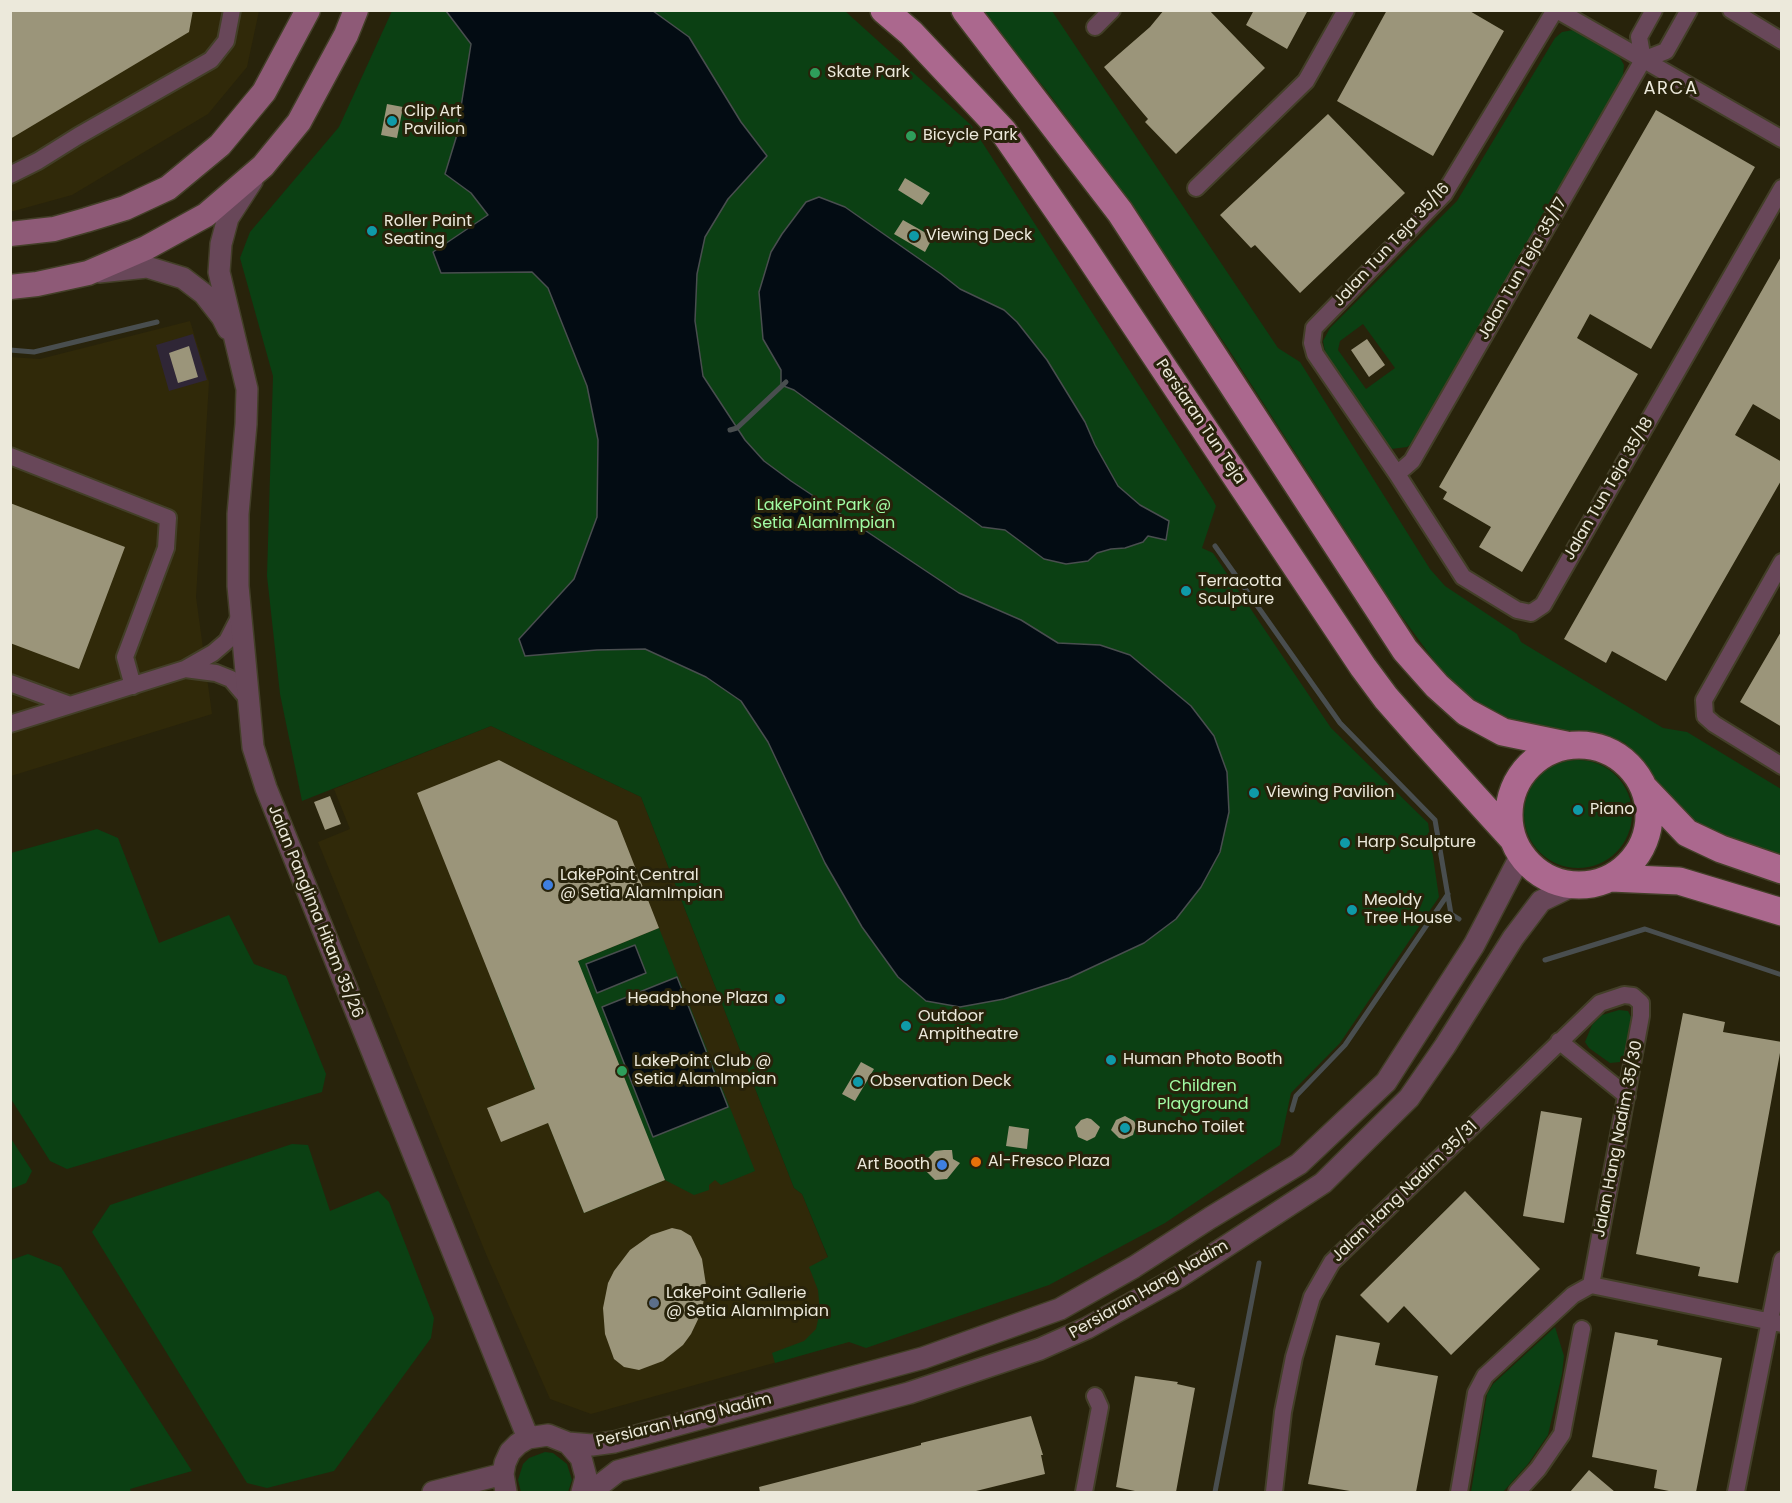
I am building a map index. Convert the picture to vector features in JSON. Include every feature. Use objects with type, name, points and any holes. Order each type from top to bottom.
[{"type":"main road","points":[[10,234],[54,229],[86,220],[125,208],[168,188],[220,145],[264,92],[308,10]]},
{"type":"main road","points":[[10,287],[37,284],[88,273],[146,248],[206,214],[263,166],[299,122],[346,35],[356,10]]},
{"type":"main road","name":"Persiaran Tun Teja","points":[[884,10],[911,33],[1003,131],[1363,667],[1516,847]]},
{"type":"main road","points":[[965,10],[1120,212],[1405,650],[1437,686],[1466,712],[1503,732],[1566,745],[1590,745],[1613,753],[1632,768],[1645,789],[1687,833],[1721,849],[1782,870]]},
{"type":"main road","points":[[1566,745],[1547,751],[1531,763],[1518,779],[1510,798],[1508,818],[1516,847],[1531,867],[1543,876],[1572,886],[1592,885],[1611,878],[1628,866],[1640,850],[1648,830],[1650,810],[1645,789]]},
{"type":"main road","points":[[1611,878],[1679,880],[1782,912]]},
{"type":"street","points":[[10,175],[39,161],[78,136],[212,60],[226,41],[232,10]]},
{"type":"street","points":[[1095,27],[1112,10]]},
{"type":"street","points":[[1196,188],[1306,81],[1346,10]]},
{"type":"street","points":[[1556,10],[1782,139]]},
{"type":"street","name":"Jalan Tun Teja 35/16","points":[[1397,474],[1315,354],[1312,343],[1314,328],[1444,194],[1556,10]]},
{"type":"street","points":[[1643,60],[1639,37],[1654,10]]},
{"type":"street","points":[[1643,60],[1666,51],[1689,10]]},
{"type":"street","points":[[1731,10],[1782,41]]},
{"type":"street","name":"Jalan Tun Teja 35/17","points":[[1397,474],[1412,461],[1643,60]]},
{"type":"street","name":"Jalan Panglima Hitam 35/26","points":[[263,166],[228,218],[221,244],[219,272],[247,389],[237,514],[238,586],[253,747],[266,788],[528,1438]]},
{"type":"street","name":"Jalan Tun Teja 35/18","points":[[1397,474],[1462,577],[1517,610],[1531,613],[1543,605],[1782,188]]},
{"type":"street","name":"Jalan Panglima Hitam 35/26","points":[[88,273],[147,267],[183,278],[204,294],[222,317],[240,357]]},
{"type":"street","points":[[10,456],[168,518],[166,548],[125,657],[134,686]]},
{"type":"street","points":[[1782,562],[1704,700],[1705,716],[1714,724],[1782,766]]},
{"type":"street","points":[[10,724],[185,669],[213,653],[227,641],[240,616]]},
{"type":"street","points":[[185,669],[216,673],[231,679],[248,699]]},
{"type":"street","points":[[10,683],[70,705]]},
{"type":"street","name":"Persiaran Hang Nadim","points":[[528,1438],[548,1435],[568,1443],[592,1445],[614,1442],[923,1358],[1060,1309],[1134,1267],[1299,1164],[1386,1082],[1474,945],[1516,847]]},
{"type":"street","name":"Persiaran Hang Nadim","points":[[591,1492],[618,1471],[909,1393],[1040,1349],[1087,1328],[1179,1277],[1323,1183],[1409,1098],[1445,1046],[1513,938],[1540,901],[1572,886]]},
{"type":"street","name":"Jalan Hang Nadim 35/31","points":[[1274,1492],[1284,1412],[1294,1357],[1312,1297],[1332,1262],[1600,1003],[1623,995],[1633,996]]},
{"type":"street","name":"Jalan Hang Nadim 35/30","points":[[1591,1285],[1641,1016],[1641,1003],[1633,996]]},
{"type":"street","points":[[1560,1041],[1627,1096]]},
{"type":"street","points":[[1736,1492],[1776,1323],[1782,1260]]},
{"type":"street","points":[[1459,1492],[1476,1393],[1485,1376],[1573,1295],[1591,1285],[1776,1323]]},
{"type":"street","points":[[1517,1492],[1538,1470],[1562,1434],[1582,1329]]},
{"type":"street","points":[[1084,1492],[1100,1407],[1095,1396]]},
{"type":"street","points":[[433,1492],[504,1483],[505,1463],[510,1452],[528,1438]]},
{"type":"street","points":[[568,1443],[576,1450],[584,1467],[586,1477],[582,1492]]},
{"type":"shaded area","points":[[10,11],[259,11],[247,67],[208,114],[72,195],[10,211]]},
{"type":"shaded area","points":[[446,11],[653,11],[689,37],[741,122],[767,156],[728,199],[705,237],[697,274],[695,321],[703,376],[745,440],[764,461],[791,481],[959,593],[1021,620],[1058,643],[1100,645],[1130,655],[1191,706],[1214,736],[1227,772],[1229,812],[1220,852],[1201,887],[1176,919],[1144,943],[1069,978],[1004,999],[960,1007],[926,1001],[898,977],[862,927],[825,863],[768,742],[741,701],[706,677],[645,649],[525,656],[519,639],[574,579],[597,517],[598,440],[587,386],[548,288],[532,272],[441,273],[433,252],[488,215],[471,193],[445,174],[456,138],[471,44]]},
{"type":"shaded area","points":[[819,197],[845,207],[960,289],[1004,310],[1017,322],[1047,360],[1085,422],[1118,486],[1140,505],[1169,521],[1166,540],[1148,536],[1143,542],[1125,548],[1097,553],[1088,561],[1066,564],[1044,559],[1005,530],[982,527],[794,390],[781,385],[781,370],[763,339],[759,292],[771,252],[782,234],[806,202]]},
{"type":"shaded area","points":[[190,321],[209,382],[196,597],[212,714],[11,776],[10,357],[40,359]]},
{"type":"shaded area","points":[[193,334],[207,380],[169,391],[156,345]]},
{"type":"shaded area","points":[[491,726],[641,797],[794,1188],[802,1194],[828,1258],[821,1260],[849,1342],[591,1414],[550,1399],[486,1254],[318,842],[350,829],[334,789]]},
{"type":"shaded area","points":[[635,945],[646,973],[597,993],[586,964]]},
{"type":"shaded area","points":[[677,977],[728,1107],[653,1137],[602,1007]]},
{"type":"green space","name":"LakePoint Park @ Setia AlamImpian","points":[[392,11],[845,11],[971,125],[1213,500],[1216,506],[1202,548],[1213,553],[1331,728],[1428,823],[1439,897],[1340,1043],[1291,1093],[1280,1145],[1165,1223],[1049,1285],[866,1348],[849,1342],[775,1363],[772,1353],[804,1341],[816,1329],[820,1311],[818,1290],[809,1267],[828,1257],[802,1194],[794,1188],[641,797],[491,726],[302,801],[280,694],[267,576],[273,376],[240,258],[250,232],[339,127]]},
{"type":"green space","points":[[981,11],[1052,11],[1278,348],[1300,362],[1430,569],[1445,586],[1517,634],[1521,642],[1663,728],[1687,732],[1781,789],[1781,860],[1708,831],[1671,806],[1637,755],[1625,743],[1605,735],[1549,730],[1515,722],[1460,692],[1394,606],[1229,350],[1113,180],[1047,91]]},
{"type":"green space","points":[[1573,30],[1618,54],[1624,65],[1623,76],[1416,441],[1407,447],[1391,449],[1381,439],[1325,352],[1323,341],[1330,328],[1457,201],[1555,38],[1562,32]],"holes":[[[1363,324],[1395,368],[1366,389],[1338,350],[1340,341]]]},
{"type":"green space","points":[[1578,760],[1588,761],[1608,769],[1616,776],[1623,784],[1631,804],[1631,824],[1623,844],[1616,852],[1608,859],[1588,867],[1578,868],[1568,867],[1548,859],[1540,852],[1533,844],[1525,824],[1524,814],[1525,804],[1533,784],[1540,776],[1548,769],[1568,761]]},
{"type":"green space","points":[[97,829],[118,838],[159,943],[229,915],[254,964],[286,976],[326,1074],[322,1092],[67,1169],[50,1161],[11,1099],[11,853]]},
{"type":"green space","name":"LakePoint Club @ Setia AlamImpian","points":[[659,928],[755,1171],[721,1185],[715,1180],[709,1185],[709,1190],[694,1195],[665,1180],[584,1213],[497,994]]},
{"type":"green space","points":[[1619,1010],[1628,1011],[1631,1017],[1624,1055],[1620,1062],[1610,1063],[1589,1048],[1585,1042],[1592,1025],[1602,1015]]},
{"type":"green space","points":[[10,1137],[32,1171],[26,1183],[11,1189]]},
{"type":"green space","points":[[292,1144],[308,1145],[330,1211],[378,1191],[389,1202],[434,1318],[431,1338],[334,1471],[267,1488],[247,1483],[92,1232],[110,1205]]},
{"type":"green space","points":[[28,1254],[61,1267],[192,1471],[130,1489],[131,1492],[11,1492],[11,1260]]},
{"type":"green space","points":[[1555,1327],[1564,1356],[1548,1435],[1528,1464],[1503,1492],[1471,1492],[1487,1394],[1493,1384]]},
{"type":"green space","points":[[545,1452],[553,1453],[567,1464],[572,1480],[568,1492],[521,1492],[518,1480],[523,1464],[529,1458]]},
{"type":"building","points":[[10,10],[193,10],[189,32],[10,139]]},
{"type":"building","points":[[1164,10],[1209,10],[1265,68],[1176,154],[1145,122],[1148,119],[1104,67],[1150,27]]},
{"type":"building","points":[[1254,10],[1308,10],[1287,49],[1246,25]]},
{"type":"building","points":[[1387,10],[1468,10],[1504,31],[1433,156],[1337,101]]},
{"type":"building","name":"Clip Art Pavilion","points":[[387,104],[403,107],[397,138],[381,135]]},
{"type":"building","points":[[1656,110],[1755,167],[1651,349],[1590,314],[1577,338],[1638,374],[1522,572],[1479,547],[1491,527],[1443,499],[1447,492],[1439,487]]},
{"type":"building","points":[[1328,114],[1405,193],[1300,293],[1255,245],[1251,248],[1220,215]]},
{"type":"building","points":[[905,178],[930,193],[922,205],[898,190]]},
{"type":"building","name":"Viewing Deck","points":[[903,220],[933,237],[925,252],[894,234]]},
{"type":"building","points":[[1782,255],[1782,421],[1753,404],[1735,435],[1782,462],[1782,479],[1666,681],[1612,651],[1606,663],[1564,639]]},
{"type":"building","points":[[1367,339],[1385,365],[1369,377],[1351,350]]},
{"type":"building","points":[[189,346],[198,377],[178,383],[169,353]]},
{"type":"building","points":[[10,503],[125,547],[79,669],[10,643]]},
{"type":"building","points":[[1782,630],[1782,727],[1740,702]]},
{"type":"building","points":[[499,760],[617,821],[659,928],[578,961],[665,1180],[584,1213],[548,1123],[501,1142],[487,1108],[535,1089],[417,793]]},
{"type":"building","points":[[330,796],[341,824],[325,830],[314,802]]},
{"type":"building","points":[[1683,1013],[1725,1022],[1723,1032],[1782,1042],[1738,1283],[1698,1276],[1700,1267],[1636,1254]]},
{"type":"building","name":"Observation Deck","points":[[861,1062],[874,1069],[855,1101],[842,1094]]},
{"type":"building","points":[[1541,1111],[1582,1118],[1564,1223],[1523,1216]]},
{"type":"building","name":"Buncho Toilet","points":[[1125,1116],[1134,1121],[1136,1125],[1133,1135],[1124,1139],[1119,1138],[1111,1130],[1116,1120]]},
{"type":"building","name":"Buncho Toilet","points":[[1087,1118],[1100,1127],[1095,1137],[1087,1141],[1078,1137],[1075,1127],[1081,1120]]},
{"type":"building","points":[[1009,1126],[1029,1129],[1027,1149],[1006,1146]]},
{"type":"building","name":"Art Booth","points":[[952,1150],[953,1159],[960,1163],[947,1179],[935,1180],[926,1171],[926,1160],[935,1151]]},
{"type":"building","points":[[1465,1191],[1540,1269],[1451,1355],[1404,1306],[1388,1323],[1360,1295]]},
{"type":"building","name":"LakePoint Gallerie @ Setia AlamImpian","points":[[672,1228],[691,1236],[702,1259],[706,1285],[702,1311],[683,1345],[663,1361],[639,1370],[624,1367],[614,1359],[605,1334],[603,1308],[608,1283],[630,1250],[651,1235]]},
{"type":"building","points":[[1615,1332],[1658,1340],[1657,1345],[1722,1358],[1696,1492],[1674,1492],[1654,1488],[1657,1470],[1592,1457]]},
{"type":"building","points":[[1336,1335],[1380,1343],[1375,1365],[1438,1376],[1416,1492],[1356,1492],[1308,1484]]},
{"type":"building","points":[[1135,1376],[1178,1382],[1177,1384],[1195,1388],[1176,1492],[1135,1492],[1116,1487]]},
{"type":"building","points":[[1031,1416],[1043,1455],[1041,1455],[1045,1474],[972,1492],[760,1492],[759,1487]]},
{"type":"building","points":[[1589,1470],[1615,1492],[1570,1492]]},
{"type":"waterway","points":[[10,350],[34,352],[157,322]]},
{"type":"waterway","points":[[730,430],[737,428],[786,382]]},
{"type":"waterway","points":[[1215,546],[1340,723],[1435,820],[1451,914],[1459,919]]},
{"type":"waterway","points":[[1292,1110],[1296,1096],[1345,1045],[1448,894]]},
{"type":"waterway","points":[[1545,960],[1645,929],[1782,975]]},
{"type":"waterway","points":[[1215,1492],[1259,1263]]},
{"type":"place","name":"Skate Park","points":[[815,73]]},
{"type":"place","name":"Clip Art Pavilion","points":[[392,121]]},
{"type":"place","name":"Bicycle Park","points":[[911,136]]},
{"type":"place","name":"Roller Paint Seating","points":[[372,231]]},
{"type":"place","name":"Viewing Deck","points":[[914,236]]},
{"type":"place","name":"Terracotta Sculpture","points":[[1186,591]]},
{"type":"place","name":"Viewing Pavilion","points":[[1254,793]]},
{"type":"place","name":"Piano","points":[[1578,810]]},
{"type":"place","name":"Harp Sculpture","points":[[1345,843]]},
{"type":"place","name":"LakePoint Central @ Setia AlamImpian","points":[[548,885]]},
{"type":"place","name":"Meoldy Tree House","points":[[1352,910]]},
{"type":"place","name":"Headphone Plaza","points":[[780,999]]},
{"type":"place","name":"Outdoor Ampitheatre","points":[[906,1026]]},
{"type":"place","name":"Human Photo Booth","points":[[1111,1060]]},
{"type":"place","name":"LakePoint Club @ Setia AlamImpian","points":[[622,1071]]},
{"type":"place","name":"Observation Deck","points":[[858,1082]]},
{"type":"place","name":"Buncho Toilet","points":[[1125,1128]]},
{"type":"place","name":"Al-Fresco Plaza","points":[[976,1162]]},
{"type":"place","name":"Art Booth","points":[[942,1165]]},
{"type":"place","name":"LakePoint Gallerie @ Setia AlamImpian","points":[[654,1303]]},
{"type":"district","name":"ARCA","points":[[1671,89]]},
{"type":"park label","name":"Children Playground","points":[[1203,1096]]}]
